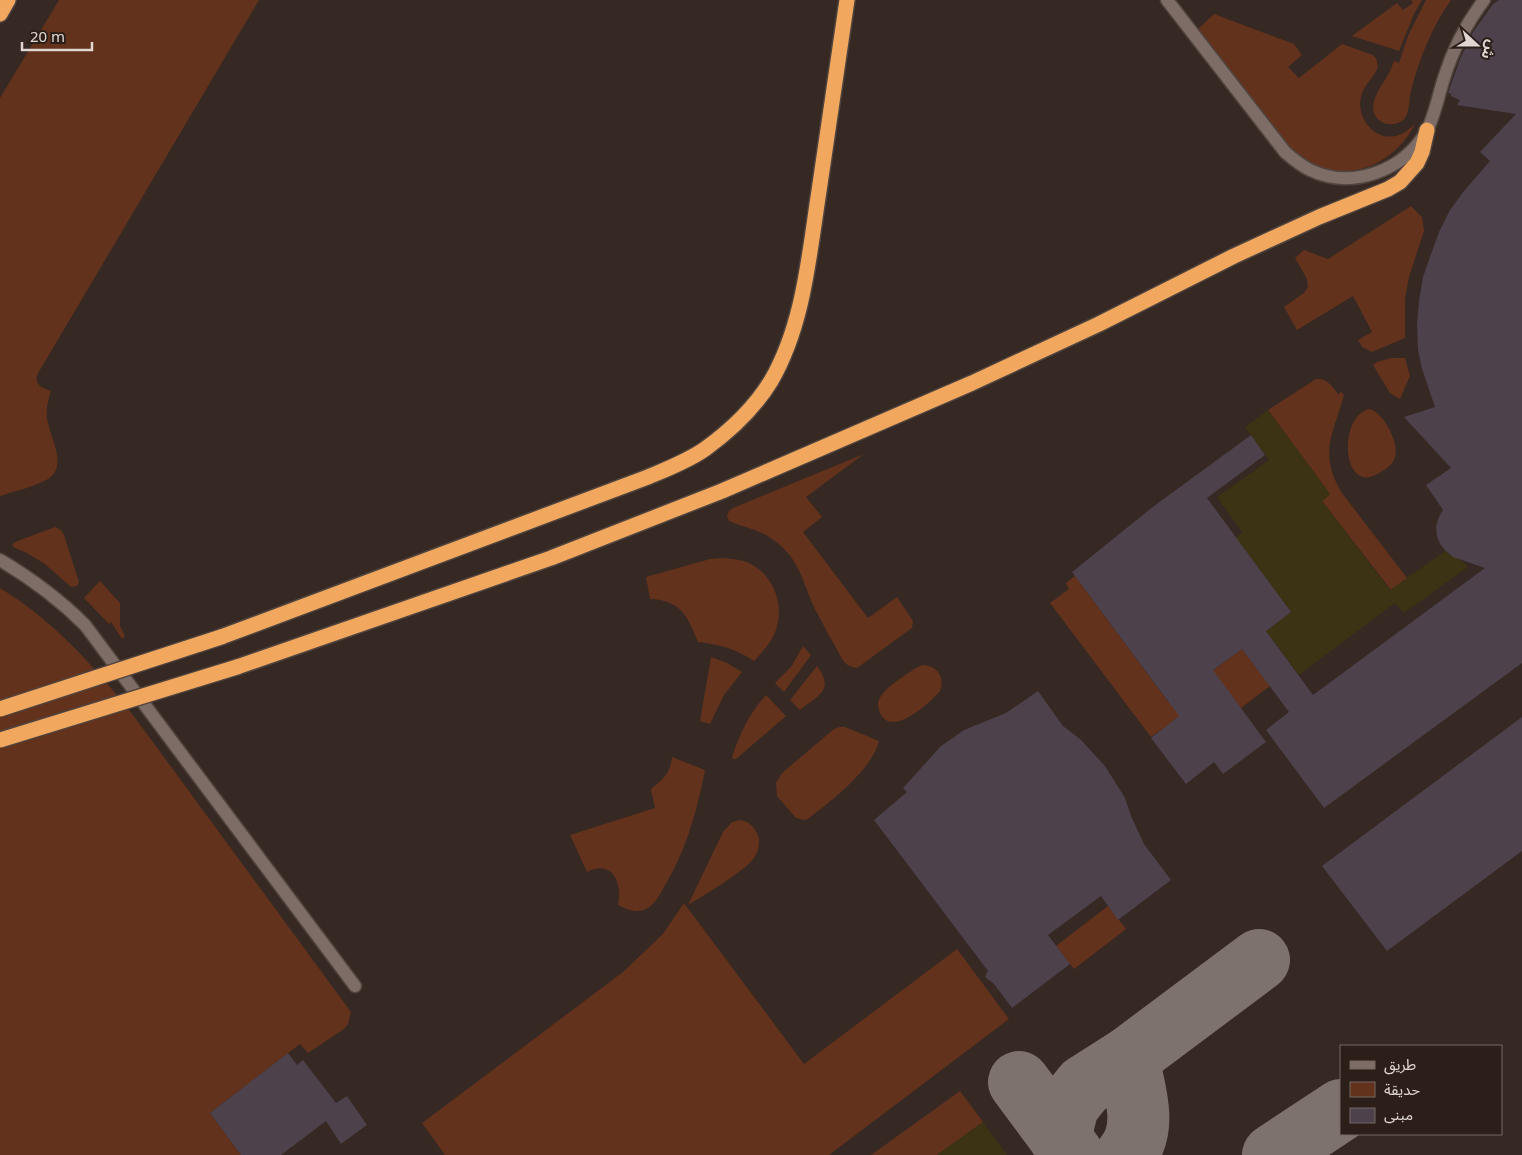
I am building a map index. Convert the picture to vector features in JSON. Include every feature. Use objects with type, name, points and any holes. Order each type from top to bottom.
[{"type":"highway","points":[[0,14],[8,0]]},
{"type":"highway","points":[[0,709],[221,637],[648,477],[705,449],[729,429],[750,408],[770,382],[785,354],[798,316],[847,0]]},
{"type":"highway","points":[[0,740],[237,667],[551,558],[722,491],[972,383],[1099,324],[1234,256],[1319,217],[1388,189],[1400,182],[1417,163],[1424,147],[1427,130]]},
{"type":"street","points":[[1167,0],[1285,152],[1309,170],[1337,178],[1358,178],[1378,173],[1403,159],[1417,146],[1427,130],[1453,53],[1464,30],[1484,0]]},
{"type":"street","points":[[0,560],[43,587],[85,625],[355,986]]},
{"type":"green space","points":[[59,0],[259,0],[37,375],[38,384],[51,391],[47,414],[48,425],[56,450],[57,467],[54,473],[48,479],[37,484],[0,496],[0,98]]},
{"type":"green space","points":[[1411,0],[1422,0],[1414,14],[1399,51],[1352,36],[1397,3],[1403,10],[1413,3]]},
{"type":"green space","points":[[1426,0],[1451,0],[1432,32],[1422,55],[1404,120],[1398,123],[1386,124],[1376,117],[1373,105],[1375,98],[1394,61],[1399,63],[1408,36]]},
{"type":"green space","points":[[1214,14],[1294,44],[1302,55],[1288,67],[1299,78],[1342,44],[1373,55],[1376,58],[1378,67],[1364,89],[1360,105],[1365,121],[1376,132],[1383,136],[1391,137],[1401,134],[1415,124],[1398,148],[1374,164],[1360,169],[1346,171],[1331,170],[1308,162],[1287,146],[1197,30]]},
{"type":"green space","points":[[1411,206],[1422,217],[1424,231],[1409,277],[1405,299],[1405,338],[1372,352],[1362,347],[1358,340],[1372,332],[1353,296],[1297,330],[1284,307],[1304,293],[1308,287],[1307,279],[1295,258],[1304,250],[1328,259]]},
{"type":"green space","points":[[1391,358],[1405,358],[1410,376],[1400,399],[1390,393],[1373,365]]},
{"type":"green space","points":[[1316,379],[1326,381],[1338,394],[1341,392],[1344,395],[1332,433],[1329,455],[1331,466],[1342,493],[1407,578],[1391,590],[1322,501],[1330,494],[1268,410]]},
{"type":"green space","points":[[1370,409],[1375,411],[1385,422],[1393,437],[1396,451],[1394,460],[1389,466],[1379,473],[1367,477],[1357,474],[1351,465],[1348,452],[1352,425],[1359,414]]},
{"type":"green space","points":[[864,454],[806,497],[822,517],[803,532],[868,618],[897,597],[913,621],[912,628],[857,668],[848,665],[842,659],[814,607],[798,568],[787,552],[769,537],[729,521],[727,516],[733,508]]},
{"type":"green space","points":[[55,527],[61,530],[64,535],[79,582],[77,586],[71,587],[45,564],[12,545],[15,542]]},
{"type":"green space","points":[[723,558],[743,561],[757,568],[770,581],[777,598],[779,617],[776,631],[768,645],[754,661],[741,653],[727,648],[698,642],[687,618],[676,606],[661,600],[650,599],[646,577],[710,559]]},
{"type":"green space","points":[[1075,576],[1169,703],[1242,649],[1270,686],[1241,708],[1171,737],[1164,728],[1151,737],[1050,603],[1069,589],[1066,583]]},
{"type":"green space","points":[[100,581],[120,603],[120,626],[125,636],[122,639],[111,622],[109,624],[84,598]]},
{"type":"green space","points":[[0,588],[38,615],[55,630],[88,662],[119,697],[351,1012],[348,1024],[344,1029],[308,1053],[300,1044],[210,1113],[241,1155],[0,1155]]},
{"type":"green space","points":[[803,646],[811,655],[784,692],[775,683],[791,667]]},
{"type":"green space","points":[[711,657],[727,663],[742,672],[724,695],[710,724],[700,721]]},
{"type":"green space","points":[[922,665],[928,666],[939,673],[942,681],[940,691],[928,703],[910,716],[892,722],[885,720],[880,713],[878,701],[886,690]]},
{"type":"green space","points":[[817,666],[825,681],[825,687],[818,696],[800,710],[790,700]]},
{"type":"green space","points":[[766,695],[786,716],[736,759],[733,759],[735,748],[746,724]]},
{"type":"green space","points":[[845,727],[879,741],[875,752],[860,774],[828,803],[808,819],[796,818],[777,796],[776,783],[782,773],[834,729]]},
{"type":"green space","points":[[672,757],[705,770],[694,816],[679,859],[658,897],[651,906],[644,910],[631,910],[618,905],[619,889],[614,875],[603,869],[587,872],[570,835],[655,808],[651,789],[666,775]]},
{"type":"green space","points":[[739,820],[750,824],[757,833],[759,842],[756,855],[749,864],[733,876],[688,905],[723,832],[732,822]]},
{"type":"green space","points":[[684,903],[804,1064],[957,949],[1009,1019],[829,1155],[445,1155],[422,1123],[623,972],[663,934]]},
{"type":"green space","points":[[1108,906],[1126,929],[1074,969],[1056,946]]},
{"type":"green space","points":[[960,1091],[983,1122],[937,1155],[871,1155]]},
{"type":"sand","points":[[1268,410],[1330,494],[1322,501],[1390,590],[1445,551],[1468,567],[1404,613],[1395,603],[1299,675],[1266,631],[1291,612],[1236,538],[1242,532],[1217,497],[1269,460],[1245,427]]},
{"type":"sand","points":[[983,1122],[1007,1155],[937,1155]]},
{"type":"building","points":[[1499,0],[1522,0],[1522,663],[1324,808],[1266,730],[1289,712],[1242,649],[1213,670],[1266,742],[1223,774],[1214,762],[1186,784],[1151,738],[1179,716],[1072,572],[1154,506],[1251,435],[1265,455],[1207,498],[1291,612],[1266,631],[1313,695],[1485,568],[1453,557],[1440,544],[1436,526],[1443,510],[1426,485],[1451,468],[1404,417],[1435,407],[1422,369],[1418,350],[1417,325],[1423,277],[1439,232],[1450,210],[1490,161],[1480,152],[1516,114],[1457,105],[1460,100],[1448,93],[1460,59],[1473,32],[1493,4]]},
{"type":"building","points":[[1038,691],[1063,726],[1080,739],[1105,766],[1125,798],[1144,844],[1171,880],[1118,920],[1101,896],[1048,935],[1070,964],[1012,1008],[994,984],[985,977],[988,971],[874,820],[907,792],[903,788],[941,746],[964,730],[1006,713]]},
{"type":"building","points":[[1522,717],[1522,851],[1387,951],[1322,866]]},
{"type":"building","points":[[288,1053],[297,1065],[303,1060],[336,1103],[347,1096],[367,1125],[341,1144],[326,1121],[281,1155],[241,1155],[210,1113]]},
{"type":"taxiway","points":[[1060,1138],[1068,1106],[1084,1086],[1128,1058],[1259,960]]},
{"type":"taxiway","points":[[1126,1155],[1137,1133],[1138,1121],[1136,1095],[1128,1058]]},
{"type":"taxiway","points":[[1019,1082],[1073,1155]]},
{"type":"taxiway","points":[[1273,1155],[1340,1111]]}]
